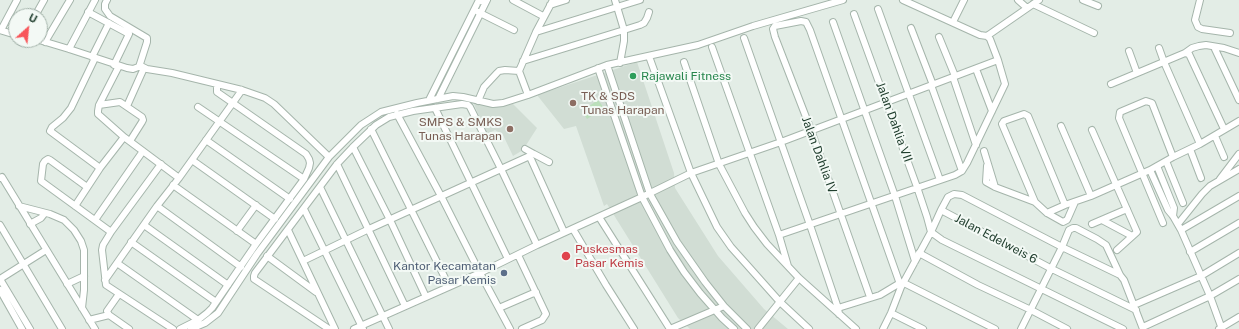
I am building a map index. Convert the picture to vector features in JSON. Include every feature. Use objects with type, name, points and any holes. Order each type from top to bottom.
[{"type":"street","points":[[0,30],[17,0]]},
{"type":"street","points":[[48,32],[70,0]]},
{"type":"street","points":[[69,49],[95,0]]},
{"type":"street","points":[[107,0],[105,4],[106,12],[110,16],[145,36],[147,40],[141,68],[127,106]]},
{"type":"street","points":[[428,100],[478,2],[484,0]]},
{"type":"street","points":[[438,99],[487,0]]},
{"type":"street","points":[[513,0],[542,14]]},
{"type":"street","points":[[528,95],[519,71],[523,61],[552,2],[566,0]]},
{"type":"street","points":[[615,0],[624,30],[624,41],[620,63]]},
{"type":"street","points":[[536,32],[640,0]]},
{"type":"street","points":[[180,329],[198,320],[209,311],[256,244],[268,234],[329,157],[362,125],[381,112],[428,100],[458,96],[493,104],[502,103],[528,95],[607,65],[698,45],[753,26],[843,0]]},
{"type":"street","points":[[779,235],[955,175],[962,170],[967,163],[1006,84],[998,60],[989,39],[917,3],[903,0]]},
{"type":"street","points":[[953,22],[964,0]]},
{"type":"street","points":[[1018,0],[1027,8]]},
{"type":"street","points":[[1083,0],[1098,6]]},
{"type":"street","points":[[1200,0],[1195,20],[1198,27],[1202,29],[1230,33]]},
{"type":"street","points":[[989,39],[1036,2],[1094,33]]},
{"type":"street","points":[[878,9],[940,180]]},
{"type":"street","points":[[474,10],[514,30]]},
{"type":"street","points":[[88,12],[129,34]]},
{"type":"street","points":[[523,61],[640,25],[648,18],[649,12]]},
{"type":"street","name":"Jalan Dahlia VII","points":[[854,14],[917,187],[931,232]]},
{"type":"street","name":"Jalan Dahlia IV","points":[[841,118],[810,30],[804,21],[775,26],[773,29],[774,32],[811,130],[870,297]]},
{"type":"street","points":[[833,22],[895,196],[915,261]]},
{"type":"street","points":[[100,168],[50,131],[71,108],[109,24]]},
{"type":"street","points":[[127,26],[130,30],[129,34],[99,105],[98,114],[127,139],[179,178]]},
{"type":"street","points":[[911,28],[962,170]]},
{"type":"street","points":[[939,37],[954,77],[976,145]]},
{"type":"street","points":[[744,38],[810,225],[839,315]]},
{"type":"street","points":[[48,43],[127,68],[141,68],[172,73],[242,90],[259,96],[269,101],[329,157]]},
{"type":"street","points":[[1111,84],[1199,46],[1224,48],[1239,53]]},
{"type":"street","points":[[712,47],[779,235],[788,268]]},
{"type":"street","points":[[1214,47],[1239,100]]},
{"type":"street","points":[[1159,48],[1200,144]]},
{"type":"street","points":[[1129,51],[1137,74]]},
{"type":"street","points":[[1185,53],[1190,55],[1224,129]]},
{"type":"street","points":[[650,59],[691,173],[717,227],[731,247],[780,302],[809,329]]},
{"type":"street","points":[[354,329],[362,328],[383,316],[480,273],[564,232],[574,229],[650,194],[691,173],[781,142],[841,118],[864,111],[998,60]]},
{"type":"street","points":[[684,62],[719,164],[754,227],[788,268],[856,329]]},
{"type":"street","points":[[607,65],[650,194],[677,242],[705,282],[724,306],[747,329]]},
{"type":"street","points":[[598,68],[642,197],[670,250],[700,293],[734,329]]},
{"type":"street","points":[[976,69],[992,111]]},
{"type":"street","points":[[478,101],[484,87],[497,73],[505,70],[519,71]]},
{"type":"street","points":[[192,329],[215,316],[268,234],[276,219],[304,179],[310,163],[306,154],[217,92],[217,84]]},
{"type":"street","points":[[105,280],[242,90]]},
{"type":"street","points":[[75,206],[100,168],[143,120],[127,106],[118,101],[99,105]]},
{"type":"street","points":[[1163,223],[1119,118],[1120,112],[1146,101],[1152,103],[1173,157]]},
{"type":"street","points":[[329,329],[254,279],[254,276],[267,256],[337,164],[371,129],[385,118],[397,114],[468,104],[537,245]]},
{"type":"street","points":[[198,107],[304,179]]},
{"type":"street","points":[[434,108],[472,182],[508,259]]},
{"type":"street","points":[[397,114],[510,329]]},
{"type":"street","points":[[1035,202],[1002,124],[1004,121],[1024,114],[1028,116],[1065,205]]},
{"type":"street","points":[[841,118],[902,284],[995,329]]},
{"type":"street","points":[[1048,213],[1150,170],[1200,144],[1239,121]]},
{"type":"street","points":[[1061,126],[1090,196]]},
{"type":"street","points":[[371,129],[449,286]]},
{"type":"street","points":[[1092,130],[1137,232],[1118,250]]},
{"type":"street","points":[[1214,136],[1224,158]]},
{"type":"street","points":[[206,140],[290,199]]},
{"type":"street","points":[[353,147],[390,220],[426,297]]},
{"type":"street","points":[[525,149],[532,156],[564,232]]},
{"type":"street","points":[[1190,149],[1201,178]]},
{"type":"street","points":[[95,220],[143,151]]},
{"type":"street","points":[[984,151],[987,162],[986,182],[995,187],[1035,202],[1048,213],[1061,221],[1065,221],[1068,218],[1075,202]]},
{"type":"street","points":[[1218,182],[1239,154]]},
{"type":"street","points":[[303,261],[369,229],[532,156],[549,162]]},
{"type":"street","points":[[87,187],[50,160],[48,159],[45,161],[41,181],[110,232]]},
{"type":"street","points":[[192,160],[276,219]]},
{"type":"street","points":[[1166,161],[1183,203]]},
{"type":"street","points":[[161,164],[110,232],[102,250],[106,285],[165,327],[173,329]]},
{"type":"street","points":[[337,164],[405,306]]},
{"type":"street","points":[[1157,166],[1174,208],[1173,216]]},
{"type":"street","points":[[1180,227],[1202,194],[1210,186],[1239,169]]},
{"type":"street","points":[[1150,170],[1168,210],[1180,227],[1210,296],[1221,329],[1239,317]]},
{"type":"street","points":[[0,178],[2,177],[95,329]]},
{"type":"street","points":[[173,185],[256,244]]},
{"type":"street","points":[[320,187],[389,329]]},
{"type":"street","points":[[1161,194],[1168,191]]},
{"type":"street","points":[[883,329],[902,284],[931,232],[948,197],[954,194],[962,195],[1062,247],[1120,275]]},
{"type":"street","points":[[1180,227],[1239,196]]},
{"type":"street","points":[[237,231],[256,205]]},
{"type":"street","points":[[19,206],[64,220],[74,230],[81,241],[84,250],[82,308]]},
{"type":"street","points":[[157,206],[241,267]]},
{"type":"street","points":[[304,209],[362,328]]},
{"type":"street","points":[[1092,224],[1127,209]]},
{"type":"street","name":"Jalan Edelweis 6","points":[[941,210],[1052,268],[1135,307]]},
{"type":"street","points":[[30,224],[41,218],[45,213]]},
{"type":"street","points":[[599,217],[670,329],[724,306]]},
{"type":"street","points":[[1102,220],[1132,236]]},
{"type":"street","points":[[1190,252],[1239,223]]},
{"type":"street","points":[[0,225],[62,329]]},
{"type":"street","points":[[144,225],[228,285]]},
{"type":"street","points":[[1021,329],[1071,228],[1076,228],[1106,245],[1120,275],[1124,280],[1143,328],[1210,296],[1239,279]]},
{"type":"street","points":[[574,229],[606,285],[634,329]]},
{"type":"street","points":[[288,230],[335,329]]},
{"type":"street","points":[[931,232],[942,240],[1123,329]]},
{"type":"street","points":[[131,242],[216,302]]},
{"type":"street","points":[[30,329],[0,279],[46,250]]},
{"type":"street","points":[[919,253],[978,285],[1067,329]]},
{"type":"street","points":[[1135,307],[1201,276],[1239,253]]},
{"type":"street","points":[[518,254],[545,313],[542,320],[522,329]]},
{"type":"street","points":[[267,256],[317,292]]},
{"type":"street","points":[[117,263],[198,320]]},
{"type":"street","points":[[67,284],[84,276]]},
{"type":"street","points":[[758,329],[799,278]]},
{"type":"street","points":[[838,308],[880,295],[902,284]]},
{"type":"street","points":[[0,290],[22,329]]},
{"type":"street","points":[[499,308],[536,292]]},
{"type":"street","points":[[108,314],[108,309],[119,294]]},
{"type":"street","points":[[209,311],[215,316]]},
{"type":"street","points":[[891,313],[923,329]]},
{"type":"street","points":[[89,320],[108,314]]},
{"type":"street","points":[[108,314],[128,329]]},
{"type":"shaded area","points":[[637,62],[674,173],[675,188],[718,256],[764,309],[788,329],[690,329],[678,318],[607,204],[604,206],[576,126],[564,129],[537,95]]},
{"type":"shaded area","name":"SMPS & SMKS Tunas Harapan","points":[[473,102],[495,107],[513,104],[537,128],[523,150],[513,156],[503,135],[495,130],[487,134]]},
{"type":"green space","points":[[598,100],[604,108],[587,119],[582,111]]},
{"type":"place","name":"Rajawali Fitness","points":[[633,76]]},
{"type":"place","name":"TK & SDS Tunas Harapan","points":[[573,103]]},
{"type":"place","name":"SMPS & SMKS Tunas Harapan","points":[[510,129]]},
{"type":"place","name":"Puskesmas Pasar Kemis","points":[[566,256]]},
{"type":"place","name":"Kantor Kecamatan Pasar Kemis","points":[[504,273]]}]
